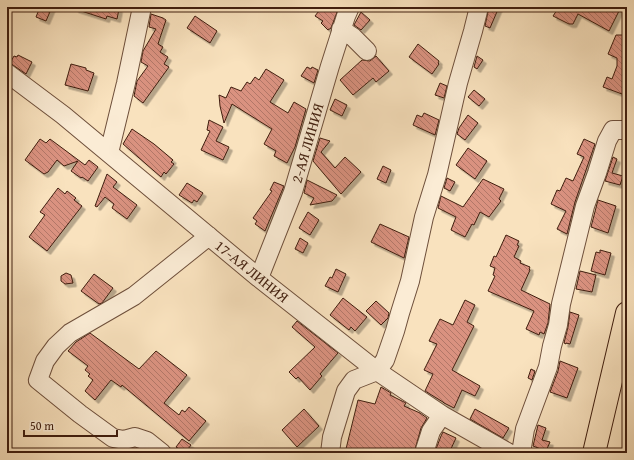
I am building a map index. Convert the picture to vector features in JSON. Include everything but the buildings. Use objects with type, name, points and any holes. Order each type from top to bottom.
[{"type":"main road","points":[[594,453],[627,313]]},
{"type":"street","points":[[108,153],[127,77],[142,7]]},
{"type":"street","name":"2-АЯ ЛИНИЯ","points":[[259,278],[293,192],[341,29],[350,7]]},
{"type":"street","points":[[330,453],[332,437],[346,391],[354,380],[377,371],[385,360],[410,281],[424,217],[435,182],[458,83],[472,37],[479,7]]},
{"type":"street","points":[[341,29],[353,37],[367,51]]},
{"type":"street","name":"17-АЯ ЛИНИЯ","points":[[7,74],[63,115],[259,278],[377,371],[442,415],[509,453]]},
{"type":"street","points":[[521,453],[525,429],[548,367],[558,325],[562,298],[585,206],[607,141],[613,130],[627,130]]},
{"type":"street","points":[[162,453],[147,441],[135,437],[124,440],[113,438],[80,414],[38,380],[45,361],[56,346],[70,333],[134,296],[209,236]]},
{"type":"street","points":[[424,453],[431,431],[442,415]]}]
